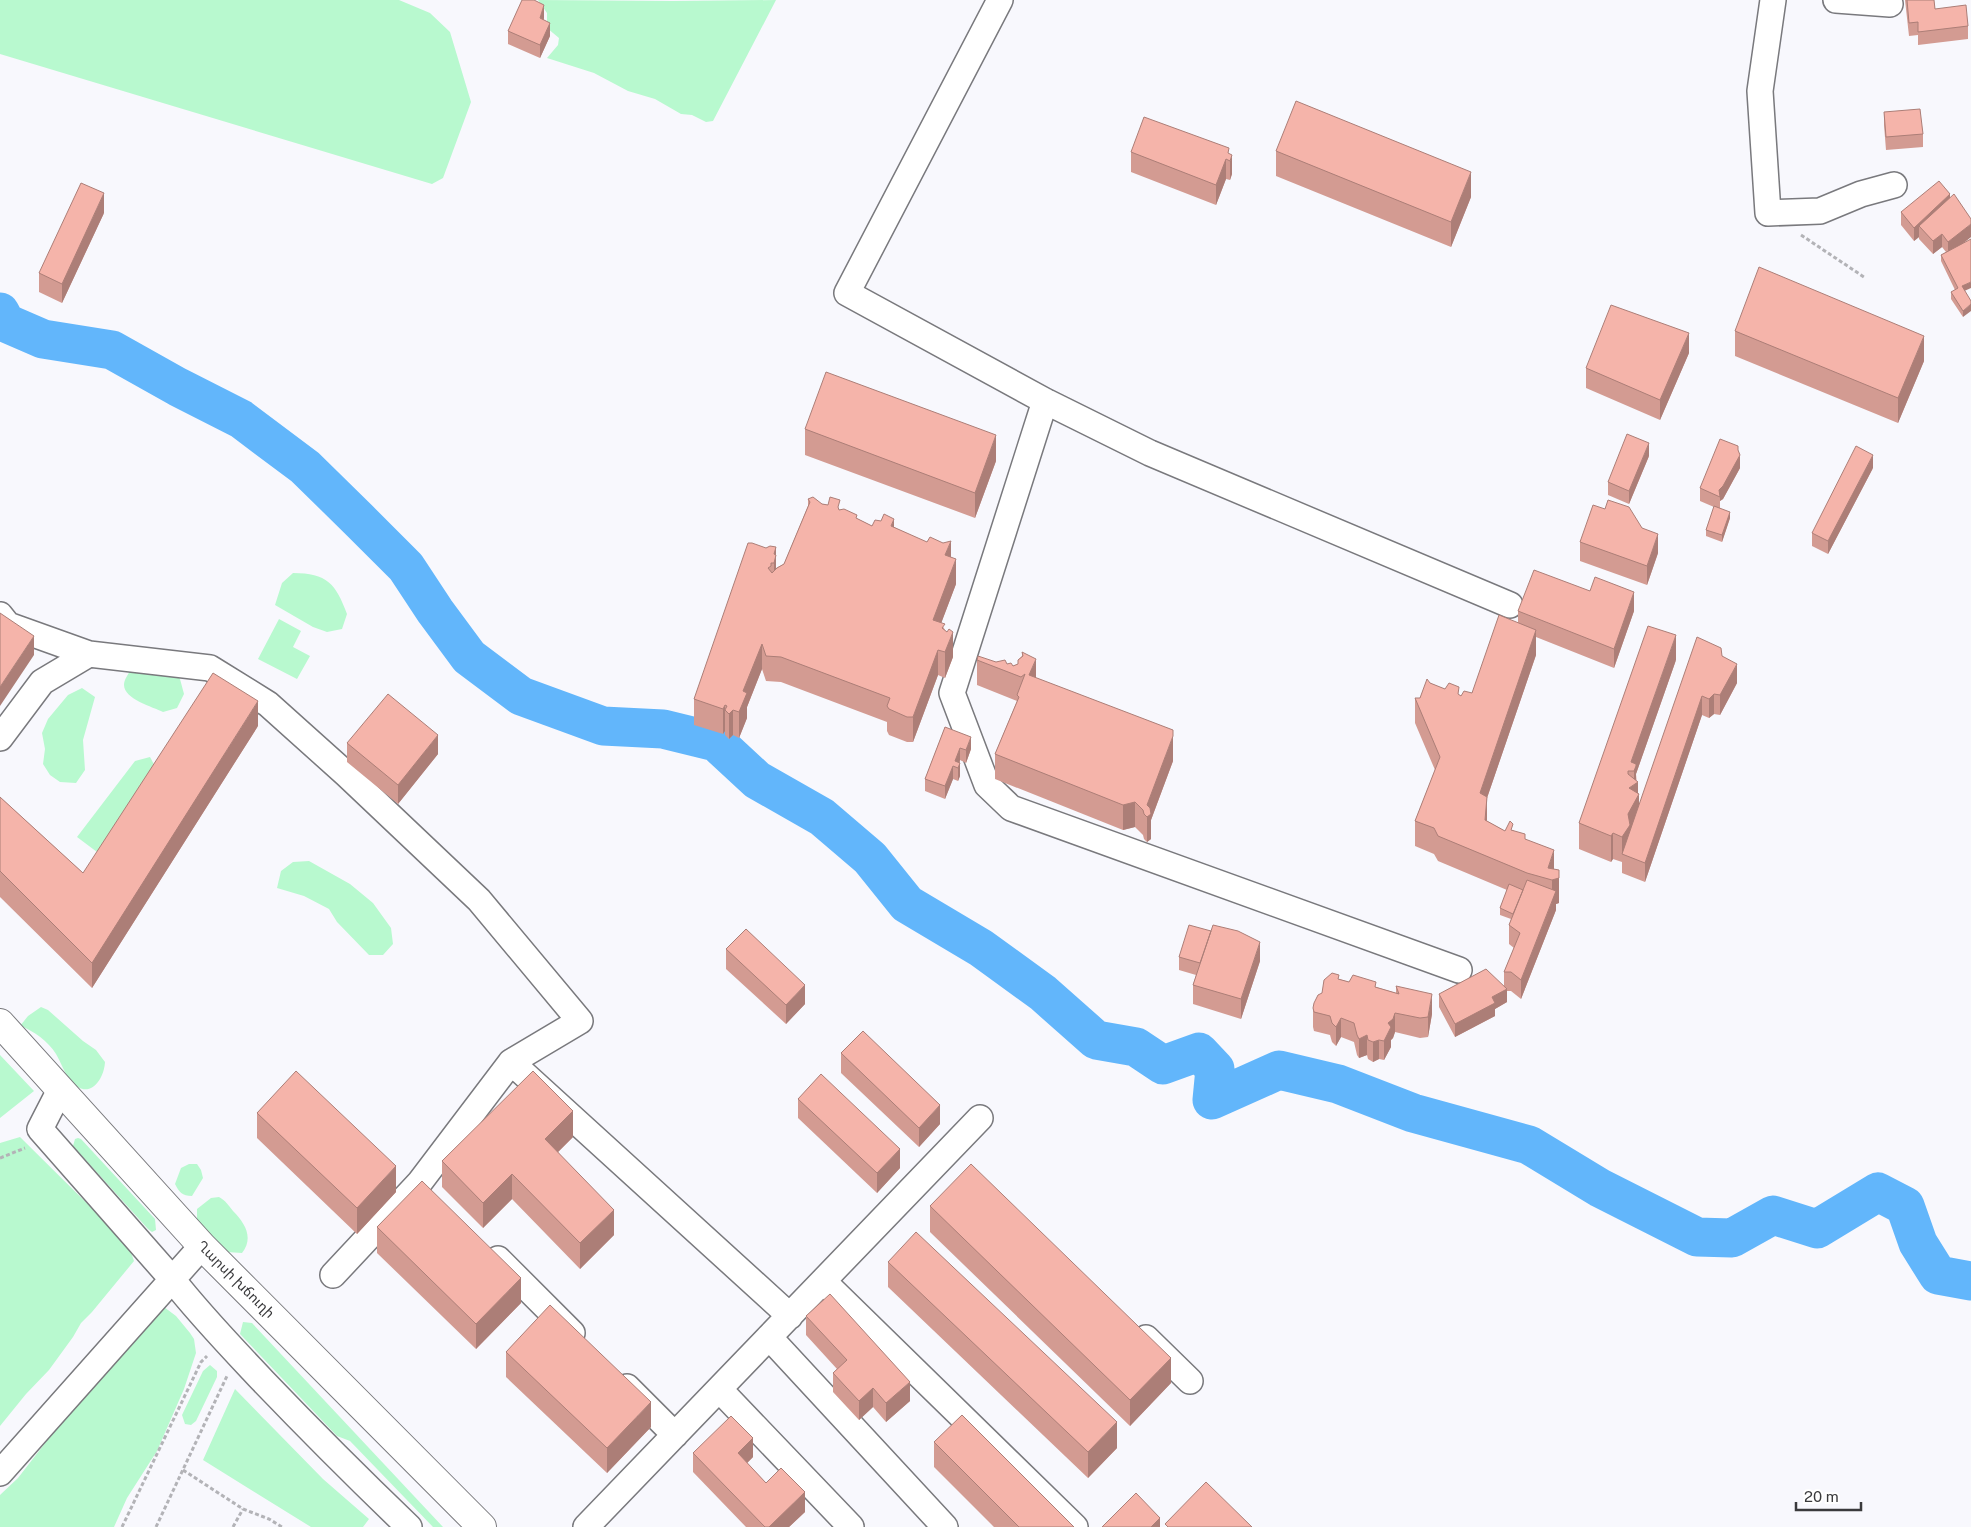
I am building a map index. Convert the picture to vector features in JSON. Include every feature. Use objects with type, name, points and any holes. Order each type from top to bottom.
[{"type":"main road","name":"Ղարսի խճուղի","points":[[0,1023],[202,1246],[482,1527]]},
{"type":"street","points":[[1000,0],[847,293],[1045,401],[1150,453],[1510,605]]},
{"type":"street","points":[[1773,0],[1760,91],[1768,213],[1820,211],[1861,194],[1894,185]]},
{"type":"street","points":[[1836,0],[1890,4]]},
{"type":"street","points":[[1045,401],[952,693],[987,785],[1011,808],[1459,970]]},
{"type":"street","points":[[0,615],[8,625],[89,654],[210,668],[268,704],[346,774],[479,900],[580,1021],[511,1062],[428,1189],[332,1275]]},
{"type":"street","points":[[0,738],[42,682],[89,654]]},
{"type":"street","points":[[511,1062],[790,1316]]},
{"type":"street","points":[[60,1090],[40,1129],[223,1339],[323,1444],[408,1527]]},
{"type":"street","points":[[586,1527],[823,1281],[959,1155],[980,1118]]},
{"type":"street","points":[[484,1245],[590,1351]]},
{"type":"street","points":[[0,1473],[202,1246]]},
{"type":"street","points":[[823,1281],[1075,1527]]},
{"type":"street","points":[[1127,1319],[1190,1381]]},
{"type":"street","points":[[769,1337],[945,1527]]},
{"type":"street","points":[[611,1372],[675,1435]]},
{"type":"street","points":[[719,1389],[851,1527]]},
{"type":"path","points":[[1800,234],[1864,277]]},
{"type":"path","points":[[156,1527],[228,1374],[223,1339]]},
{"type":"path","points":[[122,1527],[201,1362],[223,1339]]},
{"type":"path","points":[[183,1470],[243,1509],[269,1519],[282,1527]]},
{"type":"path","points":[[232,1527],[243,1509]]},
{"type":"green space","points":[[0,0],[399,0],[430,13],[450,32],[471,102],[443,178],[432,184],[0,54]]},
{"type":"green space","points":[[538,0],[776,0],[713,121],[706,122],[692,115],[681,114],[655,99],[628,91],[594,73],[547,58],[558,45],[559,38],[547,28],[547,13]]},
{"type":"green space","points":[[293,573],[314,575],[329,582],[339,595],[347,614],[342,629],[327,632],[313,627],[275,605],[282,583]]},
{"type":"green space","points":[[279,619],[301,631],[293,647],[310,656],[297,679],[258,659]]},
{"type":"green space","points":[[170,667],[180,679],[184,694],[177,708],[163,712],[146,705],[125,690],[125,681],[131,670]]},
{"type":"green space","points":[[82,688],[95,697],[83,740],[85,770],[76,783],[60,782],[50,775],[43,764],[45,749],[42,733],[48,719],[68,695]]},
{"type":"green space","points":[[150,757],[157,770],[101,855],[77,837],[135,761]]},
{"type":"green space","points":[[309,861],[350,884],[373,903],[391,928],[393,944],[383,955],[369,955],[337,922],[329,909],[304,896],[277,888],[281,871],[293,862]]},
{"type":"green space","points":[[41,1007],[48,1010],[96,1050],[105,1062],[102,1076],[94,1086],[89,1089],[77,1087],[64,1071],[56,1054],[49,1045],[35,1033],[20,1026],[28,1016]]},
{"type":"green space","points":[[0,1055],[34,1091],[0,1118]]},
{"type":"green space","points":[[20,1137],[128,1244],[134,1261],[81,1323],[49,1370],[26,1394],[0,1426],[0,1143]]},
{"type":"green space","points":[[78,1138],[155,1219],[156,1230],[152,1232],[148,1229],[73,1146],[75,1139]]},
{"type":"green space","points":[[189,1164],[197,1164],[203,1178],[192,1196],[181,1193],[175,1184],[181,1168]]},
{"type":"green space","points":[[219,1197],[244,1226],[248,1236],[246,1247],[242,1253],[227,1252],[197,1230],[197,1209],[211,1198]]},
{"type":"green space","points":[[164,1307],[176,1316],[190,1333],[194,1339],[196,1353],[184,1389],[157,1451],[127,1498],[114,1527],[0,1527],[0,1495],[18,1478],[63,1420]]},
{"type":"green space","points":[[243,1322],[252,1323],[443,1527],[433,1527],[350,1441],[337,1436],[240,1334]]},
{"type":"green space","points":[[210,1365],[217,1371],[217,1377],[196,1421],[191,1425],[185,1424],[182,1415],[203,1371]]},
{"type":"green space","points":[[235,1389],[323,1479],[369,1519],[363,1527],[311,1527],[203,1460]]},
{"type":"building","points":[[522,0],[534,0],[544,5],[540,18],[550,23],[540,45],[508,31]]},
{"type":"building","points":[[1907,0],[1934,0],[1935,9],[1966,5],[1968,26],[1918,32],[1918,22],[1909,23]]},
{"type":"building","points":[[1296,101],[1471,172],[1451,222],[1276,151]]},
{"type":"building","points":[[1920,109],[1923,134],[1886,137],[1884,112]]},
{"type":"building","points":[[1144,117],[1229,148],[1228,153],[1232,155],[1230,161],[1226,159],[1216,185],[1131,152]]},
{"type":"building","points":[[1939,181],[1950,194],[1914,228],[1901,212]]},
{"type":"building","points":[[81,183],[104,193],[62,284],[39,273]]},
{"type":"building","points":[[1954,194],[1971,219],[1971,224],[1948,242],[1942,234],[1933,241],[1919,226]]},
{"type":"building","points":[[1971,239],[1971,282],[1962,286],[1971,304],[1963,311],[1951,292],[1958,288],[1941,255]]},
{"type":"building","points":[[1759,267],[1924,336],[1898,398],[1735,331]]},
{"type":"building","points":[[1611,305],[1689,333],[1660,400],[1586,368]]},
{"type":"building","points":[[826,372],[996,435],[975,493],[805,429]]},
{"type":"building","points":[[1627,434],[1649,443],[1629,491],[1608,482]]},
{"type":"building","points":[[1720,439],[1738,446],[1740,455],[1719,490],[1720,497],[1700,488]]},
{"type":"building","points":[[1856,446],[1873,455],[1828,541],[1812,533]]},
{"type":"building","points":[[813,497],[822,504],[828,505],[830,497],[840,500],[839,510],[844,509],[857,515],[856,518],[872,526],[875,520],[881,521],[884,514],[894,519],[891,526],[927,542],[930,537],[943,543],[951,541],[945,555],[956,559],[933,620],[945,624],[942,628],[947,632],[949,629],[953,632],[945,652],[938,650],[913,717],[907,717],[889,709],[887,706],[890,698],[781,657],[766,656],[762,644],[743,691],[747,693],[739,712],[733,710],[729,714],[725,710],[727,706],[725,705],[723,709],[694,699],[748,543],[766,548],[770,546],[776,547],[774,563],[771,563],[771,566],[768,568],[772,573],[784,564],[810,502],[808,499]]},
{"type":"building","points":[[1608,500],[1629,507],[1642,528],[1658,534],[1647,566],[1580,542],[1593,505],[1605,509]]},
{"type":"building","points":[[1714,506],[1730,512],[1722,535],[1706,530]]},
{"type":"building","points":[[1534,570],[1590,591],[1595,577],[1634,592],[1614,649],[1518,611]]},
{"type":"building","points":[[0,613],[34,636],[0,687]]},
{"type":"building","points":[[1499,615],[1536,630],[1480,793],[1487,797],[1485,820],[1505,831],[1510,821],[1513,824],[1511,830],[1525,834],[1525,839],[1554,850],[1548,868],[1559,870],[1559,878],[1552,880],[1527,873],[1438,836],[1434,828],[1415,821],[1440,757],[1415,698],[1420,698],[1427,679],[1430,683],[1445,689],[1449,683],[1459,687],[1458,694],[1461,696],[1464,691],[1472,693]]},
{"type":"building","points":[[1648,626],[1676,635],[1631,762],[1636,764],[1636,766],[1634,771],[1628,771],[1628,774],[1638,782],[1629,788],[1639,794],[1628,814],[1630,825],[1622,837],[1613,833],[1611,836],[1579,823]]},
{"type":"building","points":[[1697,637],[1721,648],[1722,656],[1737,664],[1720,695],[1714,694],[1709,699],[1702,696],[1645,863],[1622,854]]},
{"type":"building","points":[[1022,652],[1036,659],[1029,675],[1173,730],[1173,736],[1147,805],[1150,808],[1151,814],[1147,817],[1135,802],[1123,805],[995,754],[1019,697],[1017,695],[1025,674],[1021,677],[977,660],[978,656],[996,662],[1005,660],[1007,664],[1011,663],[1013,666],[1018,664],[1018,660],[1023,656]]},
{"type":"building","points":[[213,673],[258,701],[92,963],[0,871],[0,797],[83,873]]},
{"type":"building","points":[[388,694],[438,735],[398,785],[347,743]]},
{"type":"building","points":[[945,727],[971,737],[966,750],[960,748],[955,761],[960,763],[958,768],[953,766],[945,786],[925,779]]},
{"type":"building","points":[[1527,880],[1556,891],[1521,980],[1511,972],[1504,972],[1520,933],[1509,925]]},
{"type":"building","points":[[1509,884],[1523,890],[1513,914],[1500,908]]},
{"type":"building","points":[[1189,925],[1211,931],[1200,963],[1179,957]]},
{"type":"building","points":[[1213,925],[1238,931],[1260,942],[1241,999],[1193,985]]},
{"type":"building","points":[[746,929],[805,985],[786,1005],[726,949]]},
{"type":"building","points":[[1486,969],[1507,989],[1492,997],[1495,1003],[1455,1024],[1439,994]]},
{"type":"building","points":[[1332,973],[1339,975],[1338,979],[1349,982],[1353,975],[1376,982],[1375,987],[1399,994],[1396,986],[1432,994],[1428,1017],[1420,1018],[1395,1013],[1393,1019],[1388,1023],[1391,1027],[1384,1041],[1373,1042],[1368,1040],[1367,1035],[1359,1039],[1354,1023],[1341,1018],[1336,1027],[1332,1023],[1330,1016],[1314,1012],[1314,1003],[1318,995],[1322,993],[1324,980]]},
{"type":"building","points":[[863,1031],[940,1105],[919,1128],[841,1053]]},
{"type":"building","points":[[296,1071],[396,1166],[357,1208],[257,1113]]},
{"type":"building","points":[[533,1071],[573,1111],[545,1139],[614,1210],[580,1243],[512,1174],[483,1203],[442,1161]]},
{"type":"building","points":[[821,1074],[900,1149],[877,1173],[798,1099]]},
{"type":"building","points":[[971,1164],[1171,1358],[1130,1400],[930,1206]]},
{"type":"building","points":[[422,1181],[521,1278],[476,1324],[377,1227]]},
{"type":"building","points":[[916,1232],[1117,1422],[1088,1452],[888,1262]]},
{"type":"building","points":[[830,1294],[910,1382],[886,1403],[873,1388],[859,1401],[833,1373],[847,1360],[806,1316]]},
{"type":"building","points":[[550,1305],[651,1402],[607,1448],[506,1352]]},
{"type":"building","points":[[962,1415],[1074,1527],[1019,1527],[934,1442]]},
{"type":"building","points":[[731,1416],[753,1438],[738,1453],[766,1483],[781,1468],[805,1492],[769,1527],[765,1527],[693,1453]]},
{"type":"building","points":[[1206,1482],[1252,1527],[1168,1527],[1165,1524]]},
{"type":"building","points":[[1136,1493],[1160,1518],[1151,1527],[1102,1527]]},
{"type":"waterway","points":[[0,312],[6,323],[43,339],[112,350],[241,419],[305,467],[359,520],[406,567],[469,657],[521,696],[603,726],[663,729],[716,742],[757,780],[822,817],[870,858],[907,904],[981,948],[1043,993],[1096,1040],[1136,1047],[1163,1065],[1199,1052],[1215,1069],[1212,1100],[1279,1070],[1338,1084],[1413,1113],[1529,1145],[1600,1188],[1697,1237],[1732,1238],[1773,1215],[1817,1229],[1878,1192],[1905,1206],[1918,1243],[1938,1275],[1971,1281]]}]
